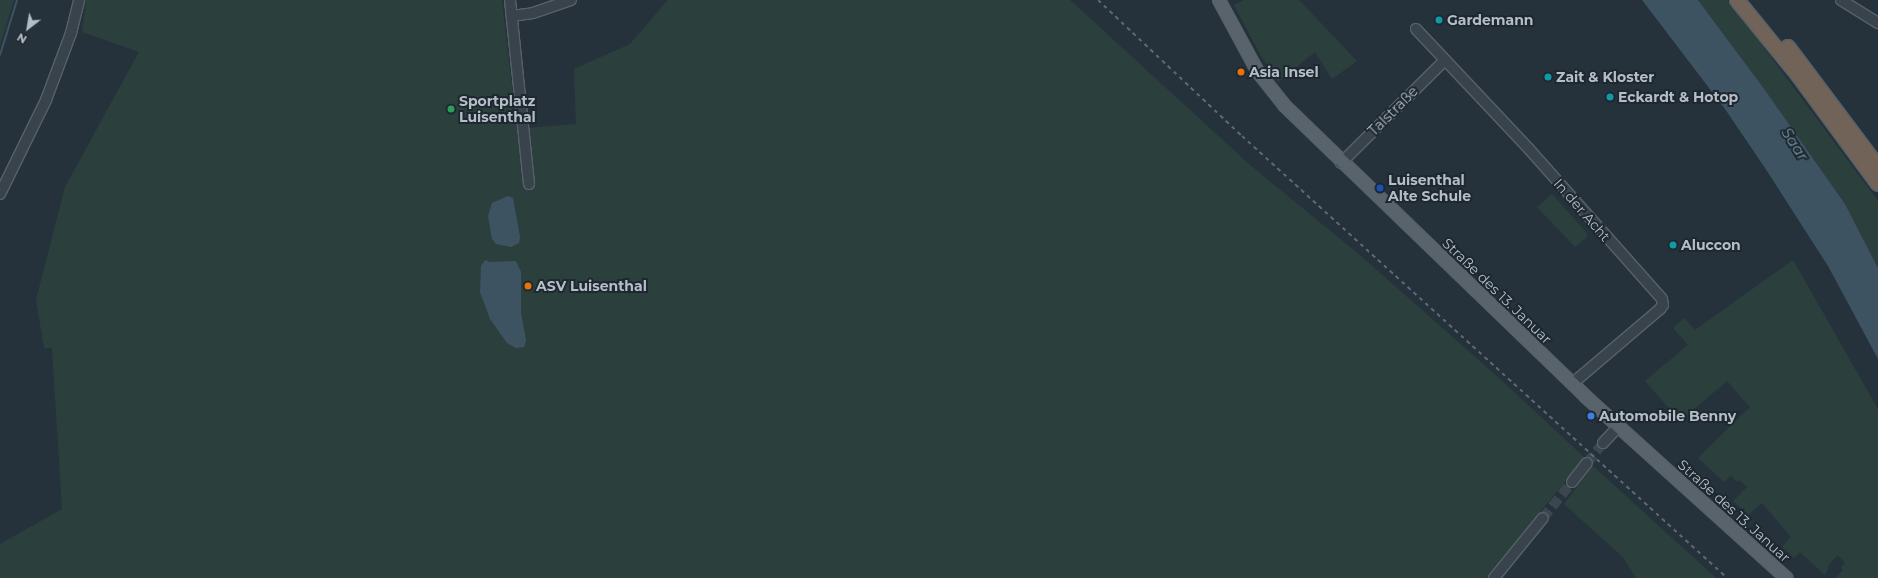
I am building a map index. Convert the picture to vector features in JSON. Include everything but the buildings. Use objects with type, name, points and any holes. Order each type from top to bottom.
[{"type":"highway","points":[[1737,0],[1798,75],[1878,184]]},
{"type":"highway","points":[[1749,0],[1805,69],[1878,167]]},
{"type":"main road","name":"Straße des 13. Januar","points":[[1219,0],[1249,58],[1267,86],[1285,106],[1572,384],[1786,578]]},
{"type":"street","points":[[0,194],[46,100],[71,33],[79,0]]},
{"type":"street","points":[[510,0],[528,184]]},
{"type":"street","points":[[512,16],[533,13],[571,0]]},
{"type":"street","points":[[1841,0],[1878,23]]},
{"type":"street","name":"In der Acht","points":[[1416,28],[1528,149],[1662,299],[1663,305],[1660,309],[1572,384]]},
{"type":"street","name":"Talstraße","points":[[1342,162],[1445,60]]},
{"type":"street","points":[[1604,444],[1618,427]]},
{"type":"street","points":[[1572,482],[1588,463]]},
{"type":"street","points":[[1494,578],[1543,518]]},
{"type":"green space","points":[[0,0],[14,0],[0,46]]},
{"type":"green space","points":[[86,0],[502,0],[522,172],[533,171],[529,128],[576,124],[574,69],[630,44],[668,0],[1070,0],[1249,164],[1362,257],[1499,378],[1585,458],[1485,578],[0,578],[0,544],[62,509],[52,348],[44,348],[36,300],[65,187],[139,52],[82,32]]},
{"type":"green space","points":[[1244,0],[1299,0],[1357,61],[1332,79],[1315,52],[1278,82],[1261,56],[1234,5]]},
{"type":"green space","points":[[1698,0],[1727,0],[1760,38],[1765,49],[1878,201],[1878,268],[1845,204],[1765,90]]},
{"type":"green space","points":[[1552,194],[1587,233],[1586,238],[1575,247],[1537,207]]},
{"type":"green space","points":[[1793,260],[1878,409],[1878,578],[1836,578],[1843,570],[1841,568],[1845,563],[1838,555],[1829,565],[1825,575],[1800,552],[1794,558],[1782,547],[1791,537],[1762,503],[1748,515],[1733,501],[1747,487],[1739,480],[1737,482],[1731,476],[1724,482],[1698,458],[1750,407],[1727,381],[1680,421],[1645,381],[1688,345],[1673,328],[1684,318],[1695,330]]},
{"type":"green space","points":[[1593,466],[1716,578],[1636,578],[1623,557],[1564,504]]},
{"type":"water","name":"Saar","points":[[1642,0],[1698,0],[1765,90],[1845,204],[1878,268],[1878,359],[1828,266],[1765,168],[1725,109]]},
{"type":"water","points":[[508,196],[513,198],[520,237],[519,243],[511,247],[496,244],[492,239],[488,216],[492,203]]},
{"type":"water","points":[[485,260],[490,262],[516,261],[521,272],[521,313],[526,340],[524,347],[516,348],[507,343],[490,319],[480,292],[481,266]]},
{"type":"waterway","points":[[0,55],[17,0]]},
{"type":"tunnel","points":[[1587,463],[1603,443]]},
{"type":"tunnel","points":[[1543,518],[1572,482]]},
{"type":"railway","points":[[1098,0],[1242,136],[1727,578]]},
{"type":"place","name":"Gardemann","points":[[1439,20]]},
{"type":"place","name":"Asia Insel","points":[[1241,72]]},
{"type":"place","name":"Zait & Kloster","points":[[1548,77]]},
{"type":"place","name":"Eckardt & Hotop","points":[[1610,97]]},
{"type":"place","name":"Sportplatz Luisenthal","points":[[451,109]]},
{"type":"place","name":"Luisenthal Alte Schule","points":[[1380,188]]},
{"type":"place","name":"Aluccon","points":[[1673,245]]},
{"type":"place","name":"ASV Luisenthal","points":[[528,286]]},
{"type":"place","name":"Automobile Benny","points":[[1591,416]]}]
